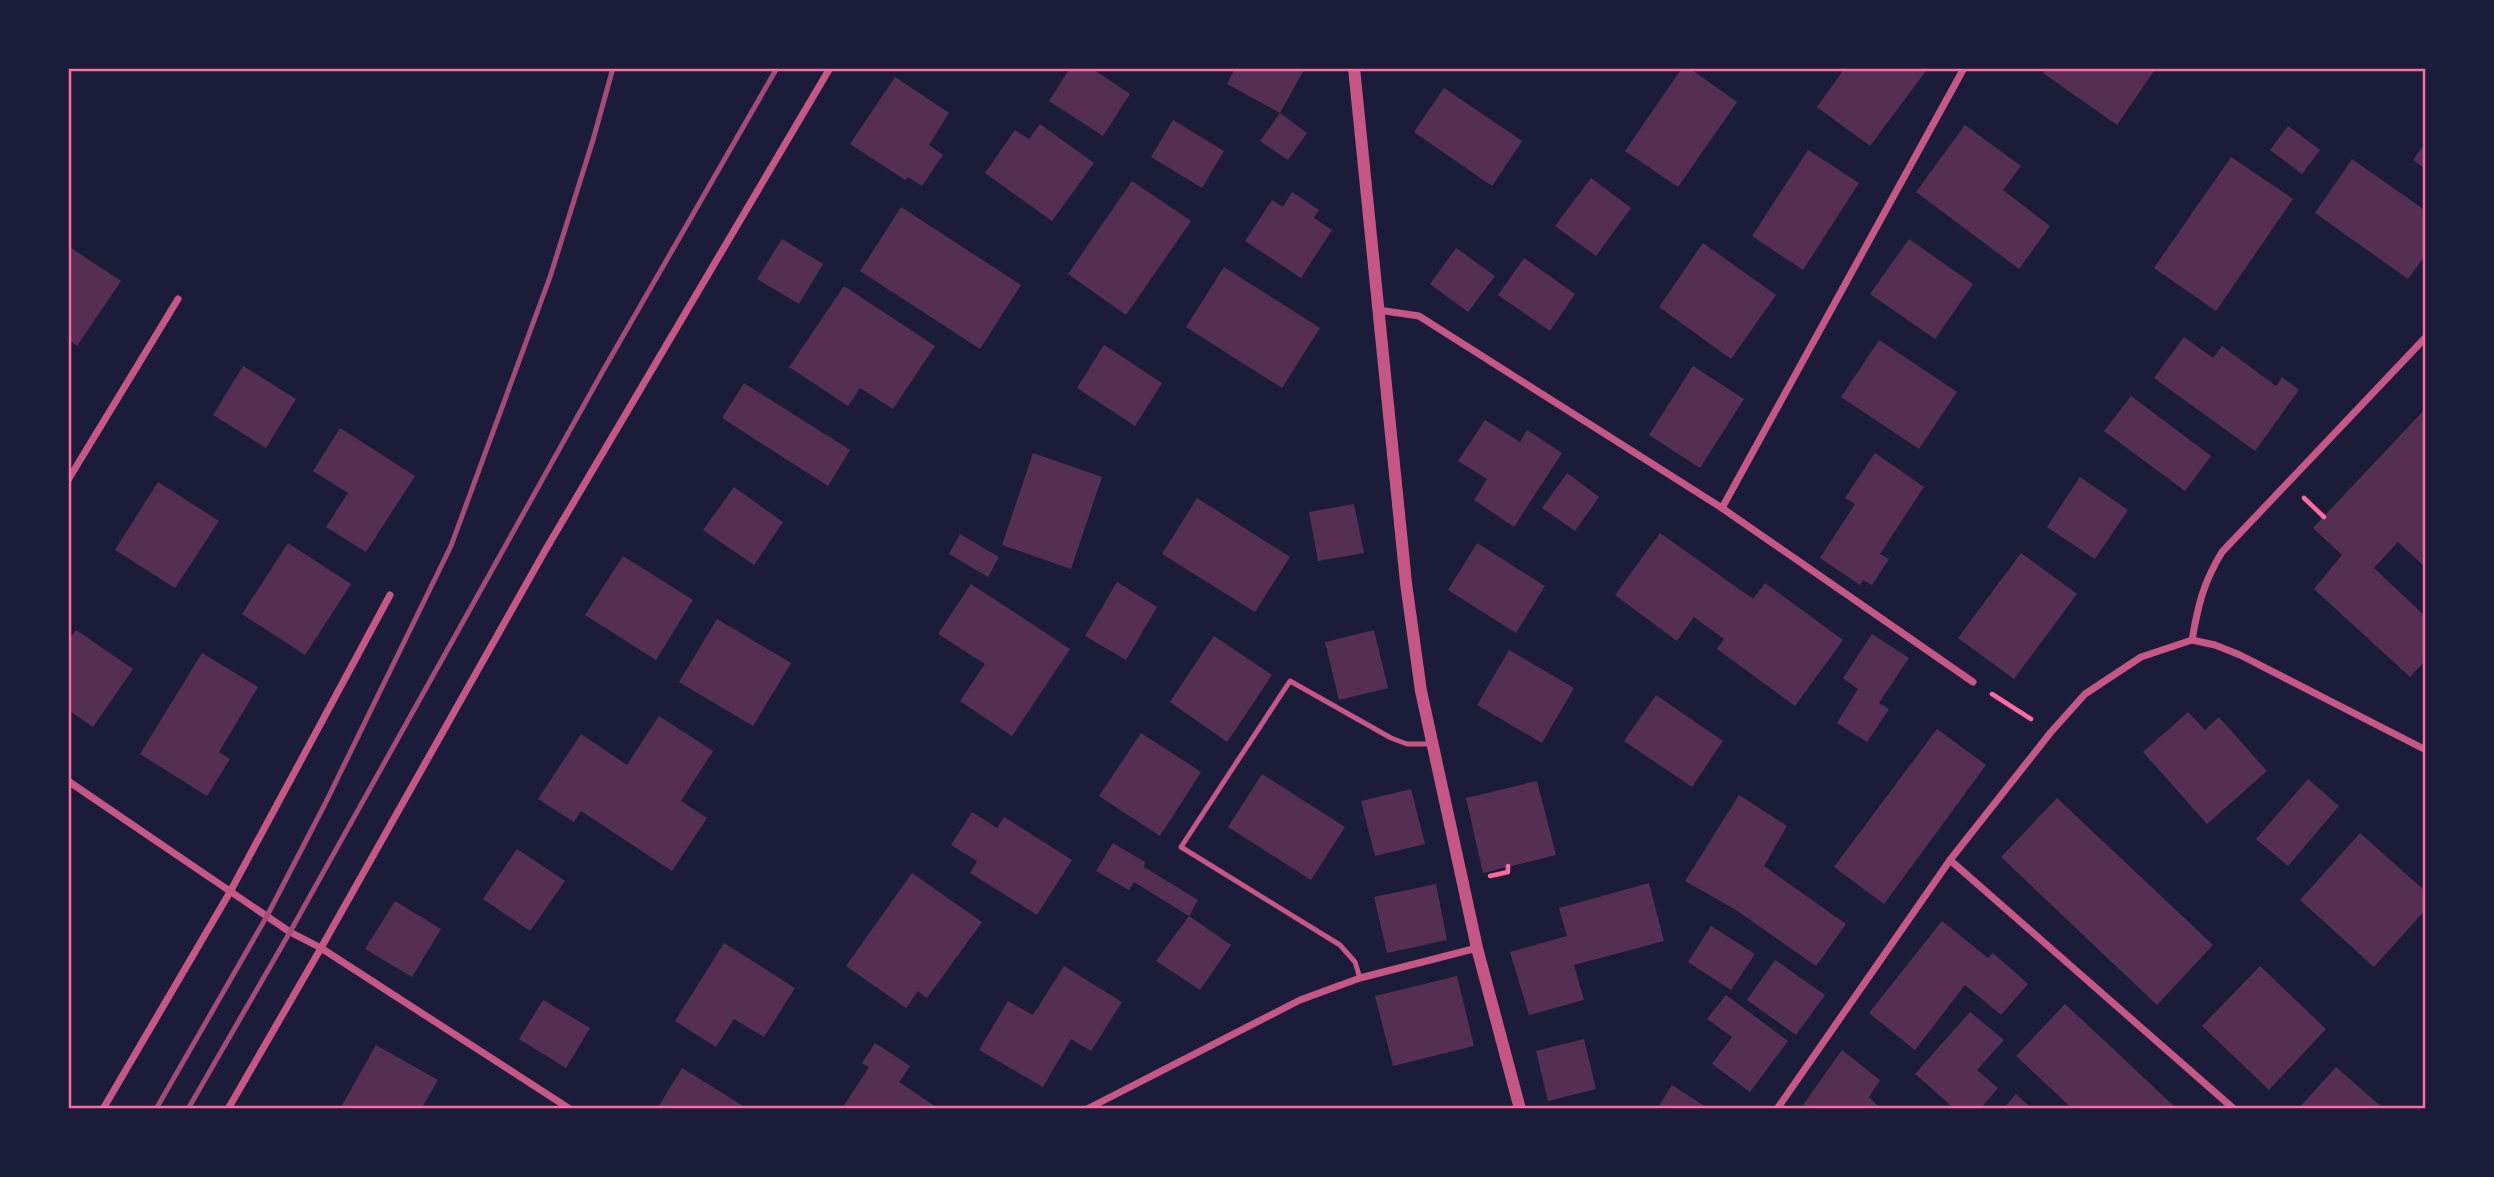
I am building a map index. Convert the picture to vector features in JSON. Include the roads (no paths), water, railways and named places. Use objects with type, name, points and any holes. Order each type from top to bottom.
[{"type":"street","points":[[228,1109],[546,549],[830,68]]},
{"type":"street","points":[[1353,68],[1406,583],[1431,744],[1476,948],[1520,1109]]},
{"type":"street","points":[[1722,508],[1964,68]]},
{"type":"street","points":[[68,480],[178,299]]},
{"type":"street","points":[[1378,310],[1419,316],[1722,508],[1973,682]]},
{"type":"street","points":[[2192,640],[2204,585],[2222,552],[2426,337]]},
{"type":"street","points":[[103,1109],[230,892],[390,595]]},
{"type":"street","points":[[1781,1107],[1950,860],[2051,732],[2085,694],[2141,657],[2192,640],[2215,645],[2240,655],[2426,750]]},
{"type":"street","points":[[68,781],[290,932],[321,948],[570,1109]]},
{"type":"street","points":[[1950,860],[2234,1109]]},
{"type":"street","points":[[1087,1109],[1300,1000],[1360,978],[1476,948]]},
{"type":"lane","points":[[1360,978],[1355,962],[1340,945],[1181,847],[1290,681],[1391,738],[1407,744],[1431,744]]},
{"type":"railway","points":[[156,1109],[267,916],[451,546],[550,277],[613,68]]},
{"type":"railway","points":[[188,1109],[290,932],[604,369],[777,68]]}]
